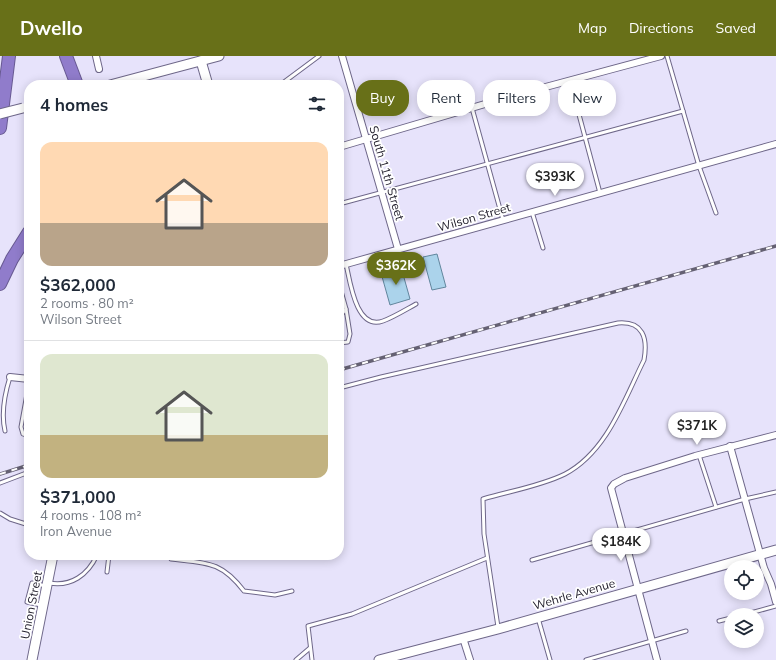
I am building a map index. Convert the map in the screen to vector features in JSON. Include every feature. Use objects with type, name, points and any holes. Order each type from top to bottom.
[{"type":"highway","points":[[0,128],[9,56]]},
{"type":"highway","points":[[66,56],[75,80]]},
{"type":"highway","points":[[0,284],[12,259],[24,240]]},
{"type":"street","points":[[96,56],[99,69]]},
{"type":"street","points":[[127,80],[200,59],[219,56]]},
{"type":"street","name":"South 11th Street","points":[[342,56],[398,249]]},
{"type":"street","points":[[574,80],[661,56]]},
{"type":"street","points":[[200,59],[206,80]]},
{"type":"street","points":[[475,107],[558,84]]},
{"type":"street","points":[[0,114],[24,108]]},
{"type":"street","points":[[344,146],[445,116]]},
{"type":"street","name":"Wilson Street","points":[[346,264],[776,144]]},
{"type":"street","points":[[10,377],[24,378]]},
{"type":"street","points":[[657,660],[611,491],[614,484],[625,478],[699,455],[776,435]]},
{"type":"street","points":[[730,446],[760,554],[776,602]]},
{"type":"street","name":"Wehrle Avenue","points":[[379,660],[498,629],[776,550]]},
{"type":"street","name":"Union Street","points":[[32,660],[52,560]]},
{"type":"street","points":[[463,638],[470,660]]},
{"type":"lane","points":[[287,80],[319,56]]},
{"type":"lane","points":[[667,56],[700,166],[716,213]]},
{"type":"lane","points":[[344,203],[683,111]]},
{"type":"lane","points":[[474,116],[503,220]]},
{"type":"lane","points":[[579,116],[601,194]]},
{"type":"lane","points":[[532,212],[543,248]]},
{"type":"lane","points":[[346,264],[354,295],[361,313],[367,321],[374,323],[382,322],[416,304]]},
{"type":"lane","points":[[344,302],[350,334],[348,342],[344,342]]},
{"type":"lane","points":[[344,387],[618,323],[633,324],[640,330],[645,339],[646,349],[644,360],[605,437],[588,458],[559,477],[483,499],[487,558],[498,629]]},
{"type":"lane","points":[[5,431],[3,423],[6,389],[10,377]]},
{"type":"lane","points":[[24,410],[21,427],[24,434]]},
{"type":"lane","points":[[699,455],[716,507]]},
{"type":"lane","points":[[0,483],[24,474]]},
{"type":"lane","points":[[532,560],[716,507],[776,492]]},
{"type":"lane","points":[[0,513],[10,520],[24,523]]},
{"type":"lane","points":[[312,660],[308,626],[352,614],[487,558]]},
{"type":"lane","points":[[43,606],[27,602],[32,583],[60,585],[75,582],[92,566],[95,560]]},
{"type":"lane","points":[[107,572],[108,560]]},
{"type":"lane","points":[[178,560],[218,566],[233,576],[244,591],[275,595],[292,591]]},
{"type":"lane","points":[[764,609],[776,606]]},
{"type":"lane","points":[[538,617],[550,660]]},
{"type":"lane","points":[[719,621],[724,620]]},
{"type":"lane","points":[[586,660],[686,631]]},
{"type":"lane","points":[[296,660],[310,648]]},
{"type":"building","points":[[437,254],[446,287],[432,290],[423,257]]},
{"type":"building","points":[[401,267],[410,299],[390,305],[381,273]]},
{"type":"railway","points":[[344,369],[776,246]]},
{"type":"railway","points":[[0,474],[24,467]]}]
